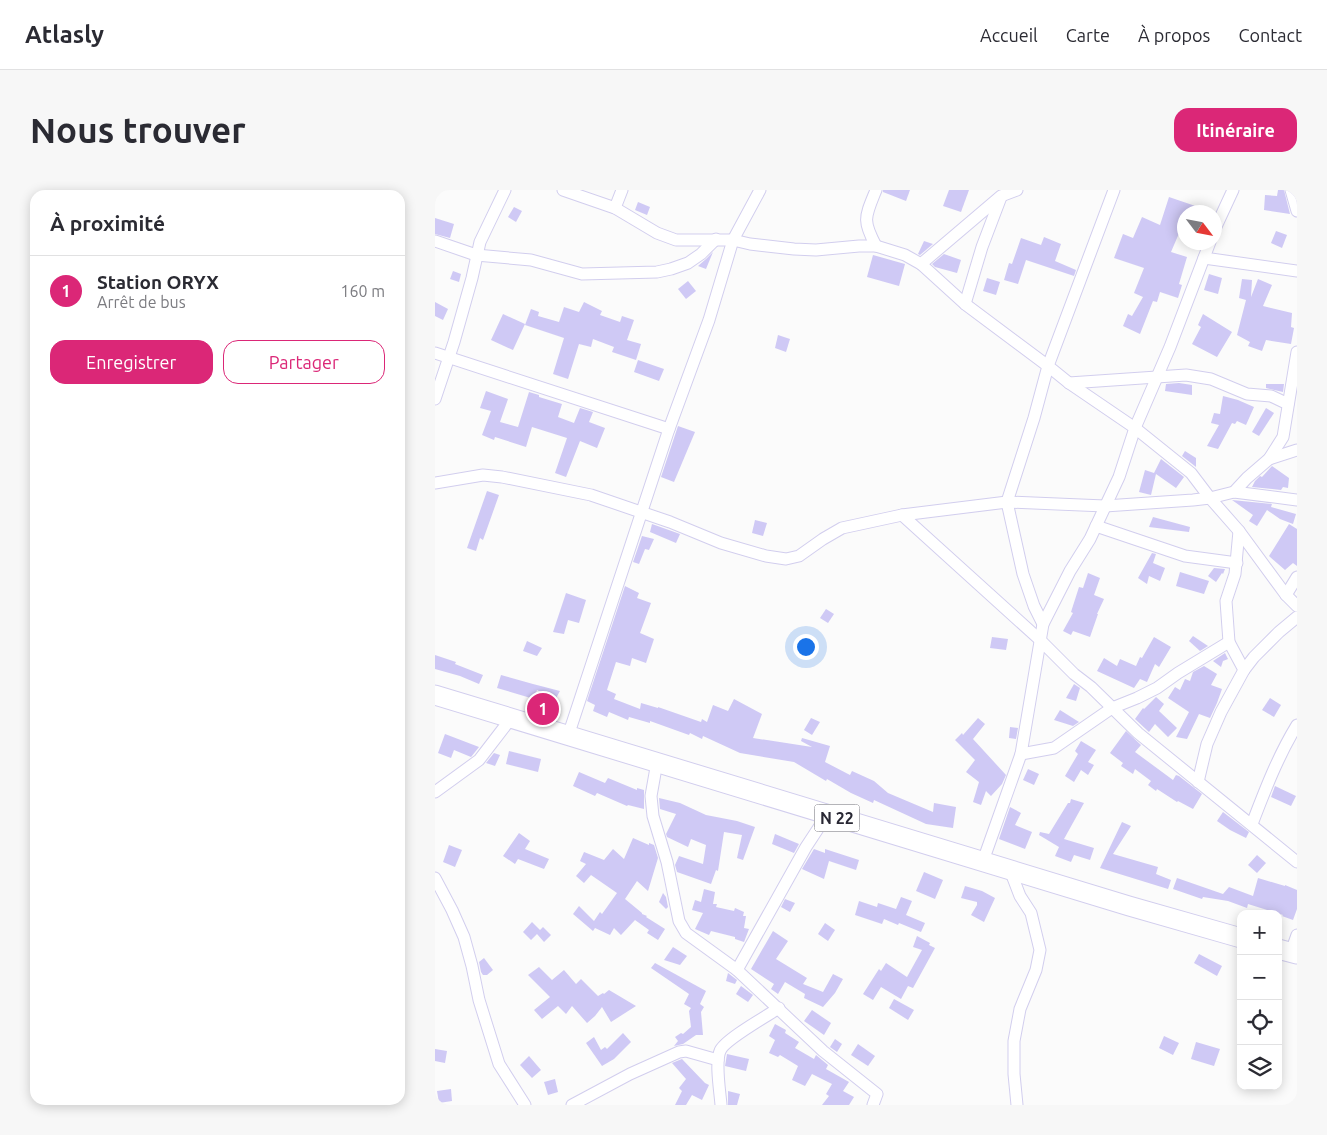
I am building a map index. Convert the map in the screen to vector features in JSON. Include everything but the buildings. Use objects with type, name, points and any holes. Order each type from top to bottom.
[{"type":"main road","name":"N 22","points":[[435,695],[1009,870],[1237,937]]},
{"type":"street","points":[[435,399],[472,278],[480,242],[505,190]]},
{"type":"street","points":[[563,190],[615,208],[657,233],[676,240],[733,240],[795,250],[876,246],[905,255],[921,264],[965,304],[1069,383],[1135,428],[1191,473],[1239,531],[1286,595],[1297,606]]},
{"type":"street","points":[[615,208],[621,190]]},
{"type":"street","points":[[568,736],[669,429],[709,320],[733,240],[760,190]]},
{"type":"street","points":[[876,190],[869,206],[866,226],[876,246]]},
{"type":"street","points":[[921,264],[1003,193],[1017,190]]},
{"type":"street","points":[[1043,624],[1034,606],[1023,574],[1007,502],[1048,366],[1114,190]]},
{"type":"street","points":[[1222,215],[1233,190]]},
{"type":"street","points":[[1291,190],[1297,212]]},
{"type":"street","points":[[965,304],[1003,193]]},
{"type":"street","points":[[435,241],[476,255],[531,260],[582,274],[657,272],[688,264],[716,239]]},
{"type":"street","points":[[983,861],[1021,754],[1043,624],[1066,579],[1090,539],[1119,477],[1135,428],[1170,347],[1207,250]]},
{"type":"street","points":[[1204,258],[1297,271]]},
{"type":"street","points":[[1234,492],[1269,459],[1283,437],[1297,352]]},
{"type":"street","points":[[435,353],[669,429]]},
{"type":"street","points":[[1069,383],[1157,378],[1187,374],[1211,379],[1239,391],[1271,396],[1288,404]]},
{"type":"street","points":[[1269,459],[1297,450]]},
{"type":"street","points":[[435,483],[483,475],[591,495],[642,512],[721,543],[766,556],[786,559],[799,556],[842,528],[902,515],[1007,502],[1105,506],[1210,498],[1234,492],[1297,500]]},
{"type":"street","points":[[902,515],[1039,639],[1074,674],[1091,687],[1138,733],[1297,862]]},
{"type":"street","points":[[1096,526],[1185,556],[1237,563]]},
{"type":"street","points":[[1239,531],[1235,574],[1226,601],[1229,642],[1244,670]]},
{"type":"street","points":[[1286,595],[1297,577]]},
{"type":"street","points":[[1198,782],[1207,744],[1221,712],[1244,670],[1273,638],[1297,617]]},
{"type":"street","points":[[1021,754],[1053,748],[1112,708],[1157,688],[1229,642]]},
{"type":"street","points":[[435,792],[479,760],[511,718]]},
{"type":"street","points":[[1252,824],[1274,769],[1297,725]]},
{"type":"street","points":[[657,762],[651,796],[653,816],[667,862],[679,921],[686,933],[737,970],[823,1051],[877,1094],[873,1105]]},
{"type":"street","points":[[737,970],[806,847],[827,814]]},
{"type":"street","points":[[1009,870],[1020,896],[1031,913],[1040,950],[1036,970],[1020,1009],[1014,1041],[1014,1074],[1017,1105]]},
{"type":"street","points":[[435,878],[464,937],[479,1000],[499,1064],[525,1105]]},
{"type":"street","points":[[721,1105],[718,1060],[720,1050],[729,1041],[779,1008]]},
{"type":"street","points":[[572,1105],[630,1074],[679,1052],[686,1051],[718,1060]]},
{"type":"place","name":"Station ORYX","points":[[543,709]]}]
